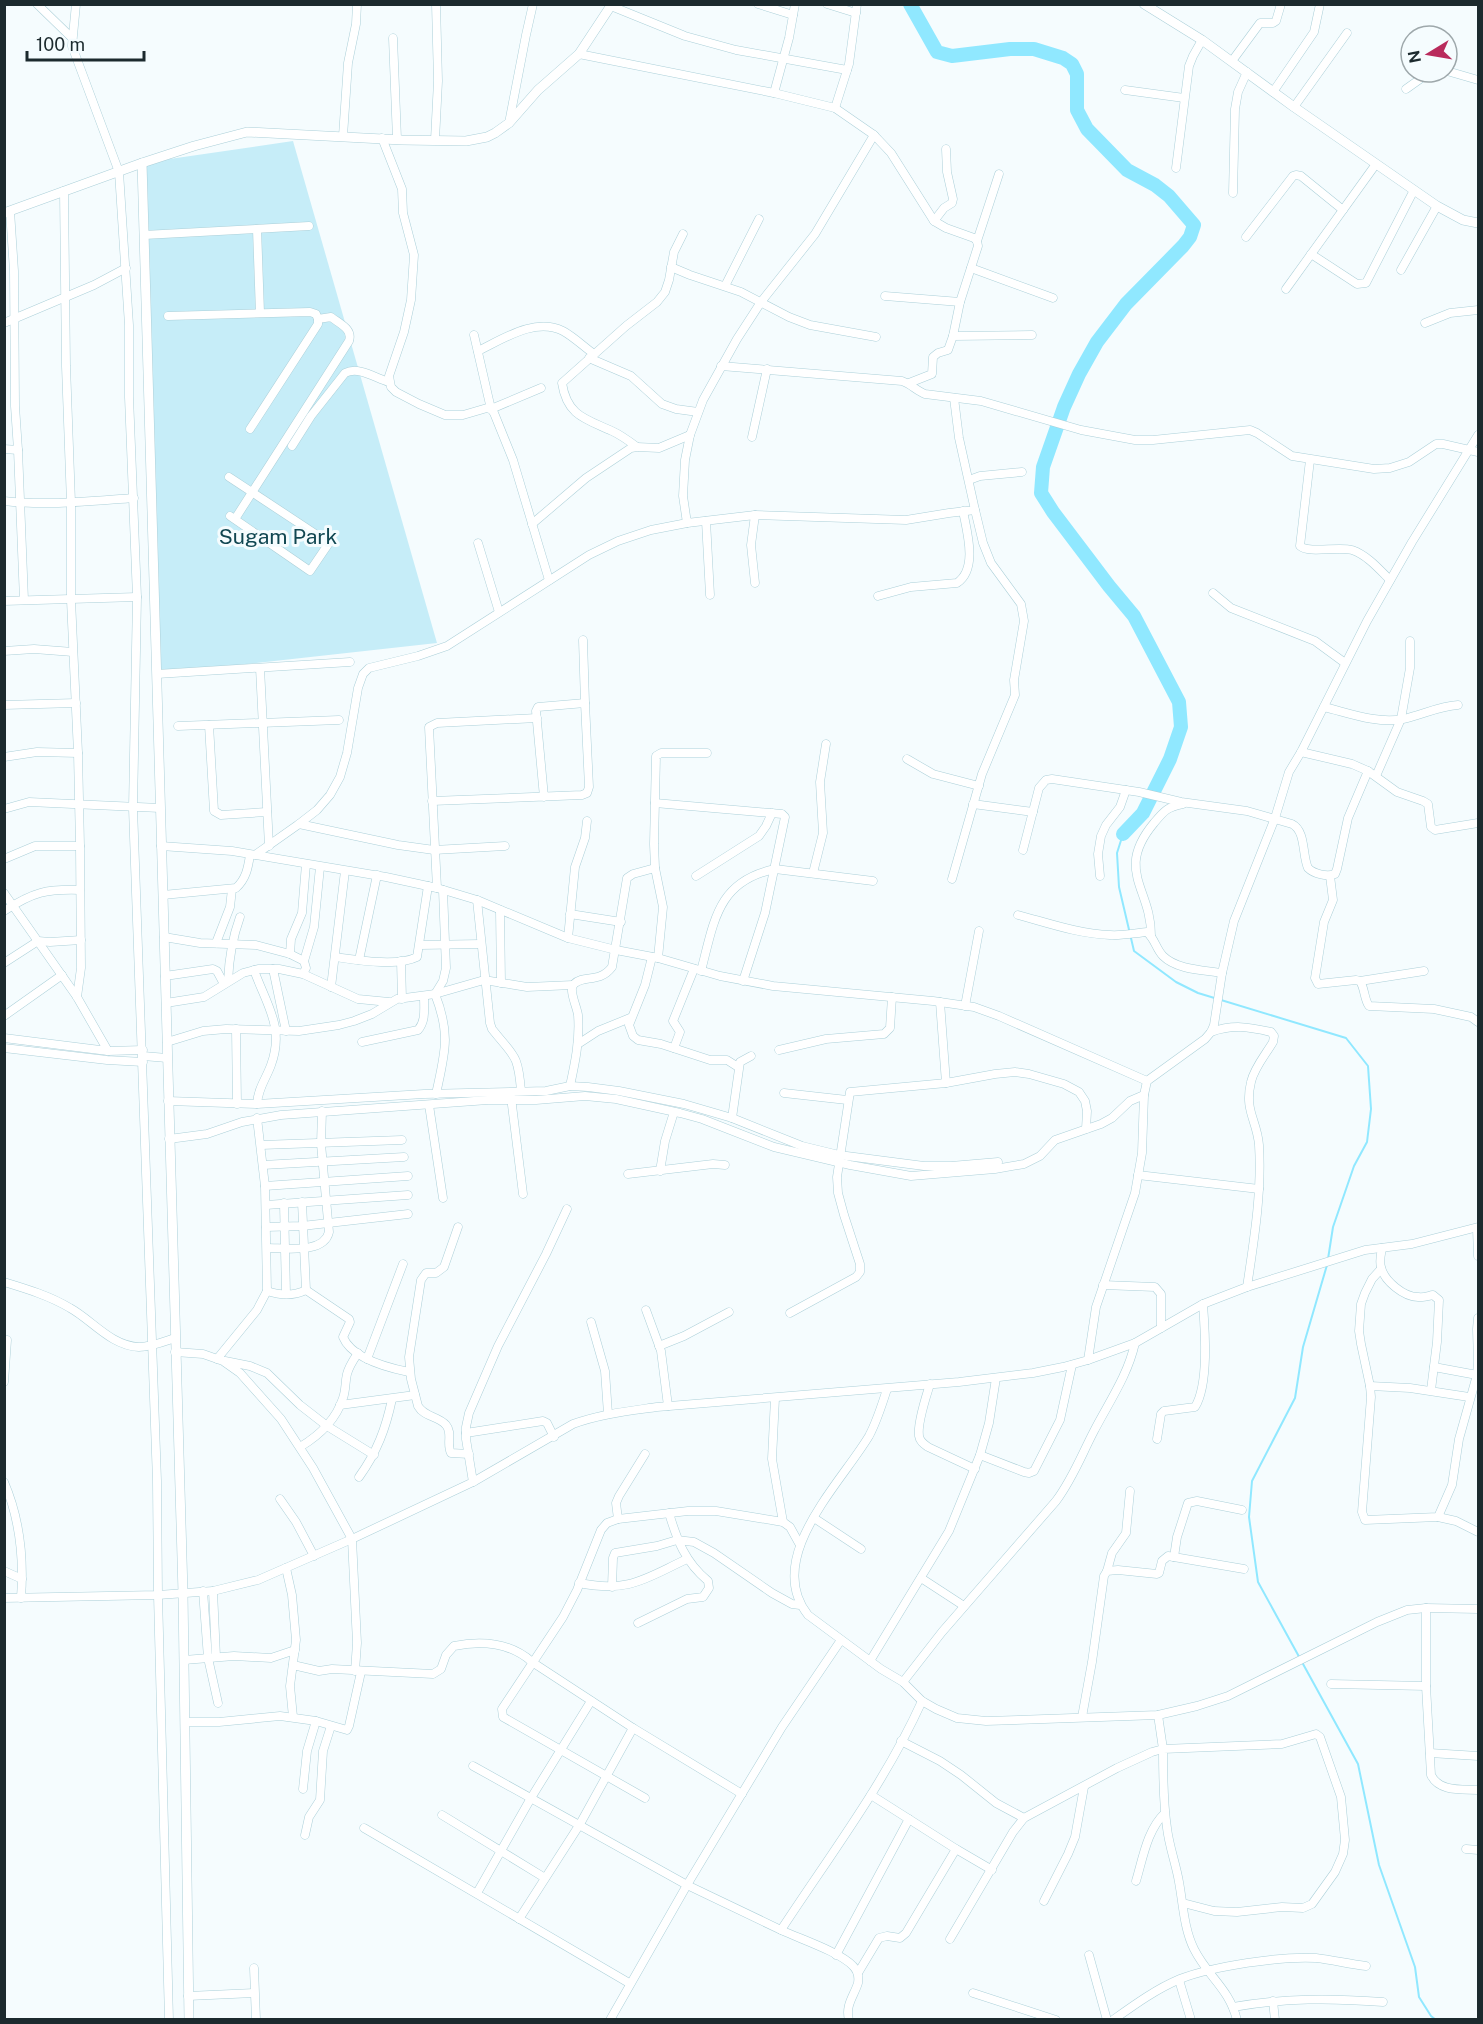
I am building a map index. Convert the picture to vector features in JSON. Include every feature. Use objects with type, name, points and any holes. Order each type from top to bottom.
[{"type":"street","points":[[37,4],[72,38]]},
{"type":"street","points":[[76,4],[72,38],[75,54],[119,172],[126,268],[136,597],[133,807],[157,1480],[169,2019]]},
{"type":"street","points":[[343,136],[348,63],[356,24],[357,4]]},
{"type":"street","points":[[435,140],[438,81],[436,4]]},
{"type":"street","points":[[509,123],[533,4]]},
{"type":"street","points":[[758,4],[793,15]]},
{"type":"street","points":[[774,93],[795,4]]},
{"type":"street","points":[[827,4],[856,9],[847,70],[835,108]]},
{"type":"street","points":[[1144,4],[1202,40],[1437,206],[1463,220],[1479,223]]},
{"type":"street","points":[[1232,61],[1260,23],[1276,21],[1281,4]]},
{"type":"street","points":[[1273,92],[1314,32],[1320,4]]},
{"type":"street","points":[[24,600],[15,406],[14,271],[7,212],[142,163],[247,132],[466,141],[487,137],[509,123],[538,90],[579,54],[611,5],[686,36],[736,50],[847,70]]},
{"type":"street","points":[[1294,107],[1347,33]]},
{"type":"street","points":[[393,38],[397,139]]},
{"type":"street","points":[[1176,168],[1190,61],[1202,40]]},
{"type":"street","points":[[579,54],[774,93],[835,108],[874,135],[891,153],[933,221],[977,241]]},
{"type":"street","points":[[1233,193],[1235,110],[1238,92],[1247,72]]},
{"type":"street","points":[[1459,74],[1479,80]]},
{"type":"street","points":[[1406,89],[1413,84]]},
{"type":"street","points":[[1125,90],[1184,98]]},
{"type":"street","points":[[687,523],[683,496],[685,460],[698,412],[721,366],[761,302],[815,234],[874,135]]},
{"type":"street","points":[[382,138],[402,189],[403,213],[414,255],[411,300],[389,376],[391,387],[396,392],[445,415],[464,415],[487,408],[491,409],[541,388]]},
{"type":"street","points":[[933,221],[944,208],[952,203],[946,149]]},
{"type":"street","points":[[142,163],[183,1593],[189,2019]]},
{"type":"street","points":[[1286,289],[1376,164]]},
{"type":"street","points":[[909,383],[932,374],[933,357],[948,350],[978,246],[977,241],[999,174]]},
{"type":"street","points":[[1246,237],[1296,174],[1343,210]]},
{"type":"street","points":[[1311,254],[1357,284],[1366,283],[1414,190]]},
{"type":"street","points":[[64,191],[71,600],[80,846],[81,940],[77,997]]},
{"type":"street","points":[[1401,270],[1437,206]]},
{"type":"street","points":[[725,286],[759,219]]},
{"type":"street","points":[[144,235],[309,226]]},
{"type":"street","points":[[257,229],[260,313]]},
{"type":"street","points":[[637,447],[618,434],[581,418],[572,406],[562,383],[657,302],[667,286],[674,252],[683,234]]},
{"type":"street","points":[[671,267],[725,286],[810,325],[876,337]]},
{"type":"street","points":[[4,323],[126,268]]},
{"type":"street","points":[[971,268],[1053,298]]},
{"type":"street","points":[[885,296],[960,302]]},
{"type":"street","points":[[1425,323],[1450,313],[1479,310]]},
{"type":"street","points":[[168,315],[310,312],[316,314],[318,324],[250,429]]},
{"type":"street","points":[[229,477],[252,492],[329,543],[310,571],[233,518],[252,492],[349,341],[351,335],[349,331],[331,317],[318,319]]},
{"type":"street","points":[[478,351],[526,329],[541,326],[552,327],[565,332],[592,356],[631,376],[662,404],[676,410],[698,412]]},
{"type":"street","points":[[474,335],[491,409],[513,460],[549,580]]},
{"type":"street","points":[[953,336],[1032,335]]},
{"type":"street","points":[[721,366],[902,381],[926,394],[981,401],[1044,421],[1144,441],[1250,430],[1292,456],[1383,469],[1409,462],[1436,444],[1479,452]]},
{"type":"street","points":[[752,436],[767,369]]},
{"type":"street","points":[[292,446],[311,416],[345,373],[360,370],[389,382]]},
{"type":"street","points":[[952,879],[979,786],[1015,695],[1014,680],[1024,621],[1021,604],[991,563],[983,543],[959,438],[954,398]]},
{"type":"street","points":[[4,399],[15,406]]},
{"type":"street","points":[[532,524],[586,478],[631,448],[659,448],[690,435]]},
{"type":"street","points":[[1088,1360],[1092,1328],[1103,1285],[1135,1193],[1142,1153],[1144,1095],[1147,1082],[1205,1039],[1212,1028],[1234,921],[1275,818],[1288,772],[1301,752],[1345,663],[1390,580],[1479,435]]},
{"type":"street","points":[[4,449],[18,450]]},
{"type":"street","points":[[1310,460],[1300,546],[1305,549],[1350,549],[1367,559],[1390,580]]},
{"type":"street","points":[[969,480],[980,476],[1022,471]]},
{"type":"street","points":[[4,501],[71,503],[134,498]]},
{"type":"street","points":[[163,895],[232,889],[241,883],[253,855],[269,846],[317,810],[330,795],[340,777],[347,753],[358,688],[363,674],[369,668],[447,646],[589,555],[618,541],[651,530],[687,523],[755,515],[906,520],[975,510]]},
{"type":"street","points":[[878,596],[912,587],[957,583],[963,579],[969,555],[963,511]]},
{"type":"street","points":[[755,515],[751,544],[755,583]]},
{"type":"street","points":[[706,521],[710,595]]},
{"type":"street","points":[[478,543],[499,612]]},
{"type":"street","points":[[1213,593],[1231,608],[1316,641],[1345,663]]},
{"type":"street","points":[[4,601],[136,597]]},
{"type":"street","points":[[432,801],[587,793],[589,788],[583,640]]},
{"type":"street","points":[[1023,850],[1039,788],[1046,780],[1052,779],[1138,792],[1181,802],[1247,811],[1275,818],[1297,826],[1308,868],[1312,872],[1330,876],[1335,874],[1348,818],[1401,719],[1410,668],[1410,641]]},
{"type":"street","points":[[4,651],[34,649],[74,652]]},
{"type":"street","points":[[157,674],[350,662]]},
{"type":"street","points":[[260,668],[269,846]]},
{"type":"street","points":[[4,705],[76,703]]},
{"type":"street","points":[[544,797],[538,707],[585,703]]},
{"type":"street","points":[[1324,707],[1372,719],[1401,719],[1458,705]]},
{"type":"street","points":[[436,1094],[446,1045],[446,1028],[435,994],[445,976],[445,944],[434,850],[429,727],[437,723],[537,718]]},
{"type":"street","points":[[178,726],[339,720]]},
{"type":"street","points":[[209,725],[213,812],[221,815],[267,812]]},
{"type":"street","points":[[813,873],[823,833],[820,782],[826,744]]},
{"type":"street","points":[[4,757],[36,752],[78,753]]},
{"type":"street","points":[[1301,752],[1343,761],[1372,774],[1397,792],[1423,801],[1428,804],[1431,827],[1435,830],[1479,823]]},
{"type":"street","points":[[708,753],[658,753],[655,868],[663,907],[655,957],[629,1025],[633,1036],[638,1040],[674,1048],[710,1060],[727,1060],[738,1067]]},
{"type":"street","points":[[907,759],[933,774],[979,786]]},
{"type":"street","points":[[1100,876],[1098,854],[1101,836],[1106,825],[1120,807],[1126,790]]},
{"type":"street","points":[[4,809],[29,802],[160,808]]},
{"type":"street","points":[[655,803],[782,814],[785,820],[765,913],[743,981]]},
{"type":"street","points":[[1190,803],[1169,807],[1146,832],[1139,844],[1135,872],[1151,921],[1149,934],[1162,955],[1169,961],[1222,976]]},
{"type":"street","points":[[973,804],[1033,812]]},
{"type":"street","points":[[696,876],[759,836],[772,813]]},
{"type":"street","points":[[568,938],[575,867],[585,838],[587,821]]},
{"type":"street","points":[[299,824],[398,845],[434,850],[505,846]]},
{"type":"street","points":[[4,859],[35,846],[80,846]]},
{"type":"street","points":[[161,846],[191,847],[253,855],[377,875],[428,886],[477,900],[568,938],[655,957],[743,981],[965,1006],[999,1016],[1147,1082]]},
{"type":"street","points":[[290,954],[291,939],[302,913],[306,864]]},
{"type":"street","points":[[303,974],[306,968],[304,961],[314,927],[320,867]]},
{"type":"street","points":[[166,1003],[204,997],[243,973],[273,969],[303,974],[358,999],[389,1002],[435,994],[484,980],[527,987],[573,985],[576,982],[607,974],[612,967],[627,878],[655,868]]},
{"type":"street","points":[[674,1048],[680,1032],[673,1021],[698,970],[719,907],[746,879],[759,872],[775,869],[873,881]]},
{"type":"street","points":[[331,987],[345,871]]},
{"type":"street","points":[[359,960],[377,875]]},
{"type":"street","points":[[1330,876],[1333,900],[1324,922],[1316,982],[1321,985],[1424,971]]},
{"type":"street","points":[[335,957],[401,961],[417,957],[428,886]]},
{"type":"street","points":[[216,943],[230,907],[232,889]]},
{"type":"street","points":[[4,911],[42,891],[80,890]]},
{"type":"street","points":[[4,893],[77,997],[108,1051]]},
{"type":"street","points":[[477,900],[489,1023],[516,1057],[520,1070],[521,1091]]},
{"type":"street","points":[[500,910],[501,983]]},
{"type":"street","points":[[570,914],[621,922]]},
{"type":"street","points":[[1018,915],[1078,931],[1113,936],[1149,934]]},
{"type":"street","points":[[226,983],[232,943],[240,917]]},
{"type":"street","points":[[965,1006],[979,931]]},
{"type":"street","points":[[164,937],[185,942],[256,945],[290,954],[304,961]]},
{"type":"street","points":[[4,963],[38,940],[81,940]]},
{"type":"street","points":[[420,945],[481,944]]},
{"type":"street","points":[[401,961],[402,999]]},
{"type":"street","points":[[165,976],[213,969],[226,983]]},
{"type":"street","points":[[257,1104],[260,1086],[274,1056],[281,1031],[273,969]]},
{"type":"street","points":[[254,970],[281,1031]]},
{"type":"street","points":[[4,1016],[62,975]]},
{"type":"street","points":[[1360,981],[1369,1006],[1434,1009],[1471,1017],[1479,1022]]},
{"type":"street","points":[[570,1086],[578,1044],[578,1014],[572,990],[573,985]]},
{"type":"street","points":[[362,1042],[418,1030],[423,1025],[424,996]]},
{"type":"street","points":[[779,1050],[826,1039],[884,1034],[890,1028],[892,997]]},
{"type":"street","points":[[167,1042],[203,1031],[236,1029],[281,1031],[321,1028],[354,1022],[372,1014],[389,1002]]},
{"type":"street","points":[[940,1002],[946,1083]]},
{"type":"street","points":[[578,1044],[598,1031],[630,1018]]},
{"type":"street","points":[[1212,1028],[1239,1026],[1271,1032],[1274,1036],[1273,1042],[1253,1075],[1248,1104],[1259,1144],[1259,1189],[1247,1287]]},
{"type":"street","points":[[236,1029],[237,1104]]},
{"type":"street","points":[[4,1038],[167,1058]]},
{"type":"street","points":[[4,1048],[107,1060],[143,1056]]},
{"type":"street","points":[[732,1118],[738,1067],[740,1062],[751,1056]]},
{"type":"street","points":[[790,1313],[856,1277],[860,1272],[860,1264],[838,1193],[838,1159],[850,1092],[946,1083],[1015,1072],[1029,1074],[1064,1084],[1079,1092],[1087,1111],[1086,1129]]},
{"type":"street","points":[[170,1139],[207,1134],[257,1118],[429,1105],[570,1086],[629,1093],[684,1104],[732,1118],[838,1159],[924,1166],[998,1162]]},
{"type":"street","points":[[784,1093],[847,1100]]},
{"type":"street","points":[[168,1101],[257,1104],[436,1094],[511,1095],[536,1100],[598,1096],[702,1119],[774,1147],[911,1176],[995,1169],[1033,1161],[1055,1140],[1112,1118],[1130,1101],[1144,1095]]},
{"type":"street","points":[[511,1095],[523,1194]]},
{"type":"street","points":[[429,1105],[443,1198]]},
{"type":"street","points":[[267,1248],[317,1247],[328,1238],[321,1144],[322,1112]]},
{"type":"street","points":[[660,1171],[665,1141],[674,1112]]},
{"type":"street","points":[[220,1360],[257,1310],[267,1291],[265,1186],[257,1118]]},
{"type":"street","points":[[261,1145],[402,1140]]},
{"type":"street","points":[[263,1165],[404,1157]]},
{"type":"street","points":[[628,1174],[713,1164],[725,1165]]},
{"type":"street","points":[[1138,1175],[1259,1189]]},
{"type":"street","points":[[265,1186],[408,1176]]},
{"type":"street","points":[[266,1205],[408,1195]]},
{"type":"street","points":[[302,1202],[306,1290]]},
{"type":"street","points":[[284,1203],[286,1294]]},
{"type":"street","points":[[473,1482],[466,1433],[469,1413],[498,1346],[567,1209]]},
{"type":"street","points":[[266,1227],[302,1226],[408,1214]]},
{"type":"street","points":[[458,1227],[444,1267],[440,1271],[426,1273],[421,1280],[410,1338],[410,1372],[414,1395],[421,1411],[446,1424],[448,1450],[451,1453],[469,1454]]},
{"type":"street","points":[[4,1598],[158,1595],[213,1591],[258,1580],[473,1482],[573,1424],[608,1414],[996,1378],[1072,1365],[1135,1343],[1203,1304],[1247,1287],[1352,1254],[1412,1244],[1478,1228],[1479,1256]]},
{"type":"street","points":[[1382,1248],[1381,1269],[1386,1277],[1404,1293],[1419,1298],[1433,1295],[1439,1300],[1431,1390]]},
{"type":"street","points":[[366,1359],[403,1264]]},
{"type":"street","points":[[1381,1269],[1372,1279],[1361,1304],[1359,1331],[1370,1386],[1363,1516],[1365,1520],[1370,1521],[1438,1517],[1456,1521],[1479,1532]]},
{"type":"street","points":[[4,1282],[46,1296],[70,1308],[128,1346],[151,1346],[175,1338]]},
{"type":"street","points":[[1103,1285],[1155,1287],[1161,1294],[1161,1328]]},
{"type":"street","points":[[267,1291],[286,1294],[301,1293],[306,1290]]},
{"type":"street","points":[[306,1290],[349,1320],[343,1338],[358,1353],[380,1365],[410,1372]]},
{"type":"street","points":[[1157,1438],[1161,1414],[1164,1411],[1189,1409],[1195,1407],[1197,1403],[1205,1349],[1203,1304]]},
{"type":"street","points":[[646,1310],[659,1346],[668,1407]]},
{"type":"street","points":[[659,1346],[684,1336],[729,1312]]},
{"type":"street","points":[[1438,1517],[1452,1485],[1459,1439],[1477,1375],[1479,1318]]},
{"type":"street","points":[[591,1322],[605,1371],[608,1414]]},
{"type":"street","points":[[4,1382],[7,1340]]},
{"type":"street","points":[[903,1682],[964,1606],[1056,1501],[1071,1480],[1127,1370],[1135,1343]]},
{"type":"street","points":[[175,1352],[203,1353],[220,1360],[240,1373],[258,1392],[300,1447],[352,1539],[358,1671],[347,1730],[343,1731],[316,1721],[280,1716],[201,1723],[185,1722]]},
{"type":"street","points":[[300,1447],[319,1435],[340,1405],[347,1373],[358,1353]]},
{"type":"street","points":[[220,1360],[250,1366],[267,1373],[300,1405],[327,1426],[374,1455]]},
{"type":"street","points":[[980,1455],[1024,1472],[1034,1471],[1059,1420],[1072,1365]]},
{"type":"street","points":[[1434,1367],[1477,1375]]},
{"type":"street","points":[[870,1661],[949,1531],[980,1455],[989,1423],[996,1378]]},
{"type":"street","points":[[930,1383],[920,1426],[921,1442],[928,1448],[975,1469]]},
{"type":"street","points":[[1370,1386],[1431,1390],[1469,1397]]},
{"type":"street","points":[[887,1389],[878,1418],[868,1437],[830,1490],[800,1545],[795,1568],[796,1587],[800,1605],[808,1615],[870,1661],[903,1682],[922,1701],[957,1718],[986,1721],[1158,1715],[1228,1696],[1395,1614],[1426,1608],[1479,1609]]},
{"type":"street","points":[[340,1405],[414,1395]]},
{"type":"street","points":[[775,1398],[772,1459],[783,1522]]},
{"type":"street","points":[[359,1477],[374,1455],[387,1422],[392,1399]]},
{"type":"street","points":[[466,1433],[543,1421],[547,1423],[554,1437]]},
{"type":"street","points":[[618,1519],[616,1503],[645,1454]]},
{"type":"street","points":[[4,1482],[21,1547],[21,1598]]},
{"type":"street","points":[[1082,1717],[1104,1576],[1112,1553],[1126,1533],[1130,1491]]},
{"type":"street","points":[[280,1498],[314,1556]]},
{"type":"street","points":[[1174,1557],[1177,1537],[1188,1503],[1197,1501],[1242,1510]]},
{"type":"street","points":[[645,1798],[501,1714],[501,1709],[563,1617],[602,1530],[607,1523],[618,1519],[669,1513],[716,1511],[783,1522],[790,1527],[800,1545]]},
{"type":"street","points":[[638,1623],[687,1599],[703,1597],[710,1585],[687,1558],[677,1540],[669,1513]]},
{"type":"street","points":[[814,1518],[861,1549]]},
{"type":"street","points":[[612,1587],[615,1553],[677,1540],[702,1545],[772,1593],[792,1604],[800,1605]]},
{"type":"street","points":[[1107,1571],[1157,1574],[1164,1558],[1174,1557],[1244,1569]]},
{"type":"street","points":[[579,1583],[601,1588],[622,1587],[643,1581],[687,1558]]},
{"type":"street","points":[[286,1568],[293,1607],[295,1650],[290,1686],[293,1717]]},
{"type":"street","points":[[4,1571],[22,1579]]},
{"type":"street","points":[[921,1578],[964,1606]]},
{"type":"street","points":[[203,1591],[218,1703]]},
{"type":"street","points":[[212,1658],[213,1591]]},
{"type":"street","points":[[1426,1608],[1425,1686],[1431,1775],[1435,1783],[1442,1787],[1479,1790]]},
{"type":"street","points":[[609,2019],[782,1727],[841,1640]]},
{"type":"street","points":[[293,1665],[314,1671],[332,1669],[426,1674],[437,1673],[449,1649],[460,1644],[493,1644],[510,1647],[633,1728],[742,1794]]},
{"type":"street","points":[[184,1660],[234,1656],[271,1658],[295,1650]]},
{"type":"street","points":[[1330,1684],[1425,1686]]},
{"type":"street","points":[[477,1893],[531,1798],[591,1701]]},
{"type":"street","points":[[781,1930],[871,1795],[922,1701]]},
{"type":"street","points":[[1158,1715],[1163,1749],[1165,1813],[1193,1948],[1207,1971],[1229,1997],[1237,2019]]},
{"type":"street","points":[[303,1789],[307,1751],[316,1721]]},
{"type":"street","points":[[305,1836],[309,1817],[320,1800],[323,1751],[331,1726]]},
{"type":"street","points":[[519,1919],[580,1824],[633,1728]]},
{"type":"street","points":[[950,1940],[1013,1832],[1024,1818],[1125,1764],[1163,1749],[1282,1744],[1316,1734],[1323,1742],[1343,1806],[1345,1840],[1343,1854],[1332,1878],[1308,1907],[1282,1907],[1238,1912],[1214,1911],[1183,1903]]},
{"type":"street","points":[[901,1741],[940,1761],[996,1803],[1024,1818]]},
{"type":"street","points":[[1430,1754],[1479,1756]]},
{"type":"street","points":[[473,1766],[687,1885],[836,1955],[852,1965],[858,1972]]},
{"type":"street","points":[[1044,1901],[1074,1837],[1084,1787]]},
{"type":"street","points":[[871,1795],[992,1870]]},
{"type":"street","points":[[1136,1881],[1149,1839],[1155,1825],[1165,1813]]},
{"type":"street","points":[[442,1815],[545,1878]]},
{"type":"street","points":[[836,1955],[909,1819]]},
{"type":"street","points":[[364,1828],[629,1983]]},
{"type":"street","points":[[839,2019],[848,2016],[850,2001],[858,1983],[858,1972],[879,1938],[887,1936],[900,1938],[906,1933],[956,1849]]},
{"type":"street","points":[[1466,1849],[1479,1850]]},
{"type":"street","points":[[1089,1955],[1107,2019]]},
{"type":"street","points":[[1117,2018],[1141,2000],[1179,1980],[1207,1971],[1292,1958],[1366,1966]]},
{"type":"street","points":[[254,1968],[256,2019]]},
{"type":"street","points":[[1179,1980],[1191,2019]]},
{"type":"street","points":[[188,1996],[254,1993]]},
{"type":"street","points":[[973,1993],[1031,2016],[1056,2019]]},
{"type":"street","points":[[1233,2007],[1273,2001],[1320,1998],[1383,2002]]},
{"type":"street","points":[[1273,2001],[1275,2019]]},
{"type":"green space","name":"Sugam Park","points":[[293,141],[437,643],[157,674],[142,163]]},
{"type":"waterway","points":[[910,4],[937,52],[952,56],[1010,49],[1034,49],[1063,58],[1072,64],[1077,74],[1077,110],[1087,129],[1127,170],[1155,185],[1169,196],[1194,225],[1190,237],[1183,246],[1126,304],[1097,342],[1064,407],[1043,467],[1041,493],[1053,512],[1134,616],[1179,702],[1181,727],[1170,759],[1143,813],[1123,834]]},
{"type":"waterway","points":[[1123,834],[1117,853],[1119,887],[1134,951],[1176,982],[1198,993],[1346,1038],[1368,1066],[1371,1109],[1367,1142],[1354,1166],[1333,1227],[1328,1259]]},
{"type":"waterway","points":[[1327,1265],[1303,1347],[1295,1398],[1252,1481],[1249,1517],[1258,1582],[1358,1764],[1379,1865],[1415,1967],[1419,1997],[1436,2020]]}]
